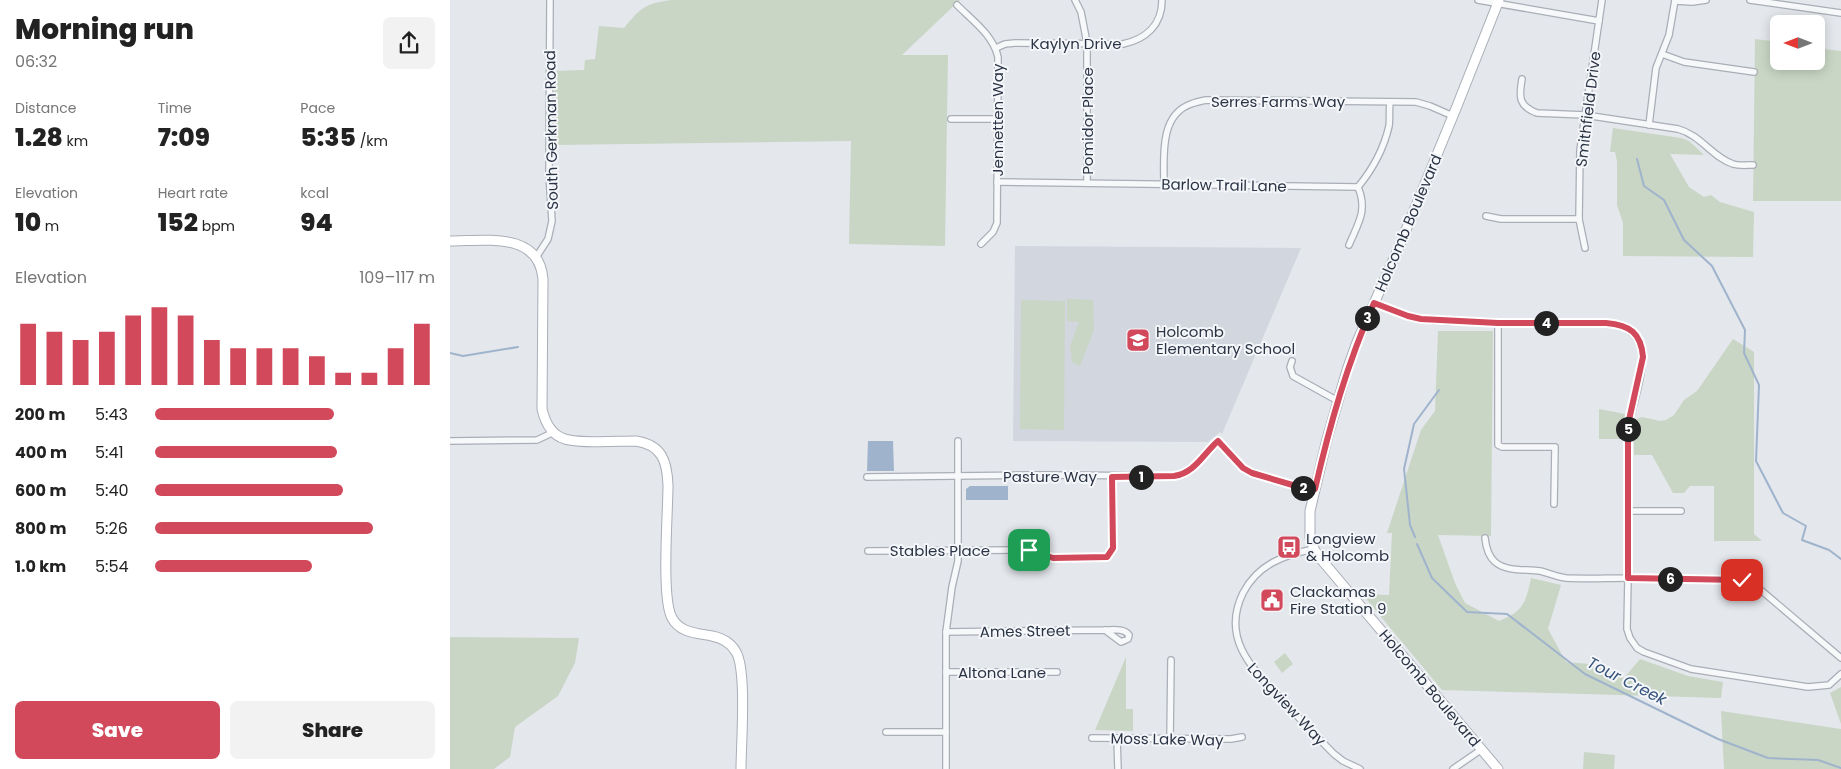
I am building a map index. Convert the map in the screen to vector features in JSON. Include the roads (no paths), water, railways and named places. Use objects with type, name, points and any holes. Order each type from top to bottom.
[{"type":"street","name":"South Gerkman Road","points":[[537,256],[548,239],[552,221],[549,175],[550,0]]},
{"type":"street","name":"Pomidor Place","points":[[1074,0],[1081,12],[1087,44],[1087,183]]},
{"type":"street","name":"Kaylyn Drive","points":[[996,48],[1005,44],[1015,43],[1123,44],[1147,34],[1160,16],[1162,0]]},
{"type":"street","points":[[1478,0],[1498,1],[1599,21]]},
{"type":"street","name":"Smithfield Drive","points":[[1585,248],[1579,220],[1580,150],[1602,0]]},
{"type":"street","points":[[1649,125],[1656,68],[1669,35],[1675,0],[1692,2],[1706,0]]},
{"type":"street","points":[[1750,0],[1841,13]]},
{"type":"street","name":"Holcomb Boulevard","points":[[1498,1],[1453,116],[1352,354],[1311,503],[1309,524],[1314,549],[1329,570],[1498,769]]},
{"type":"street","name":"Jennetten Way","points":[[957,5],[990,39],[996,48],[998,67],[997,223],[993,232],[981,244]]},
{"type":"street","points":[[1662,54],[1684,62],[1754,72]]},
{"type":"street","points":[[1522,79],[1520,97],[1531,111],[1537,113],[1585,115],[1686,131],[1724,160],[1732,164],[1753,165]]},
{"type":"street","name":"Serres Farms Way","points":[[1164,184],[1165,136],[1170,124],[1178,113],[1189,104],[1206,100],[1416,102],[1453,116]]},
{"type":"street","points":[[1349,245],[1363,209],[1363,199],[1358,187],[1371,172],[1385,136],[1389,125],[1390,102]]},
{"type":"street","points":[[951,119],[998,120]]},
{"type":"street","name":"Barlow Trail Lane","points":[[997,182],[1358,187]]},
{"type":"street","points":[[1486,216],[1501,219],[1579,220]]},
{"type":"street","points":[[450,241],[515,243],[526,247],[537,256],[543,278],[542,409],[546,423],[554,432],[564,439],[572,440],[645,443],[653,446],[663,458],[667,471],[668,485],[666,591],[669,610],[674,622],[681,628],[724,640],[738,654],[742,674],[741,769]]},
{"type":"street","points":[[1374,303],[1421,319],[1498,323],[1615,324],[1634,332],[1639,338],[1643,357],[1629,420],[1628,629],[1630,638],[1637,648],[1644,652],[1691,669],[1808,686],[1829,685],[1841,674]]},
{"type":"street","points":[[1498,323],[1498,445],[1502,447],[1555,447],[1554,504]]},
{"type":"street","points":[[1292,361],[1290,367],[1294,376],[1338,400]]},
{"type":"street","points":[[450,440],[538,440],[554,432]]},
{"type":"street","points":[[946,769],[946,632],[958,560],[958,441]]},
{"type":"street","name":"Pasture Way","points":[[867,477],[1174,476],[1184,474],[1196,466],[1208,450],[1218,441],[1238,464],[1252,473],[1306,489],[1315,489]]},
{"type":"street","name":"Stables Place","points":[[868,551],[1029,550],[1053,558],[1107,557],[1113,548],[1112,477]]},
{"type":"street","points":[[1629,511],[1681,511]]},
{"type":"street","points":[[1485,538],[1488,552],[1492,558],[1497,564],[1506,568],[1542,572],[1566,578],[1733,579],[1748,582],[1756,586],[1841,658]]},
{"type":"street","name":"Longview Way","points":[[1314,549],[1270,563],[1255,576],[1238,605],[1236,624],[1238,640],[1242,654],[1264,682],[1334,754],[1343,761],[1360,769]]},
{"type":"street","name":"Ames Street","points":[[946,632],[1105,630]]},
{"type":"street","points":[[1170,739],[1171,660]]},
{"type":"street","name":"Altona Lane","points":[[946,672],[1057,672]]},
{"type":"street","points":[[886,732],[946,732]]},
{"type":"street","name":"Moss Lake Way","points":[[1092,738],[1231,740],[1242,737]]},
{"type":"street","points":[[1117,738],[1118,769]]},
{"type":"street","points":[[1453,769],[1482,750]]},
{"type":"water","points":[[868,441],[893,441],[894,471],[867,471]]},
{"type":"water","points":[[970,486],[1008,486],[1008,500],[966,500],[966,489]]},
{"type":"waterway","points":[[1637,159],[1644,186],[1664,200],[1684,240],[1712,266],[1745,330],[1744,353],[1759,385],[1756,461],[1783,513],[1806,526],[1802,540],[1829,550],[1841,559]]},
{"type":"waterway","points":[[450,353],[463,356],[518,347]]},
{"type":"waterway","name":"Tour Creek","points":[[1415,537],[1410,525],[1404,469],[1414,424],[1439,390]]},
{"type":"waterway","name":"Tour Creek","points":[[1417,544],[1432,578],[1467,612],[1507,614],[1585,674],[1718,739],[1768,758],[1818,760],[1841,768]]},
{"type":"place","name":"Holcomb Elementary School","points":[[1138,340]]},
{"type":"place","name":"Longview & Holcomb","points":[[1289,547]]},
{"type":"place","name":"Clackamas Fire Station 9","points":[[1272,600]]}]
